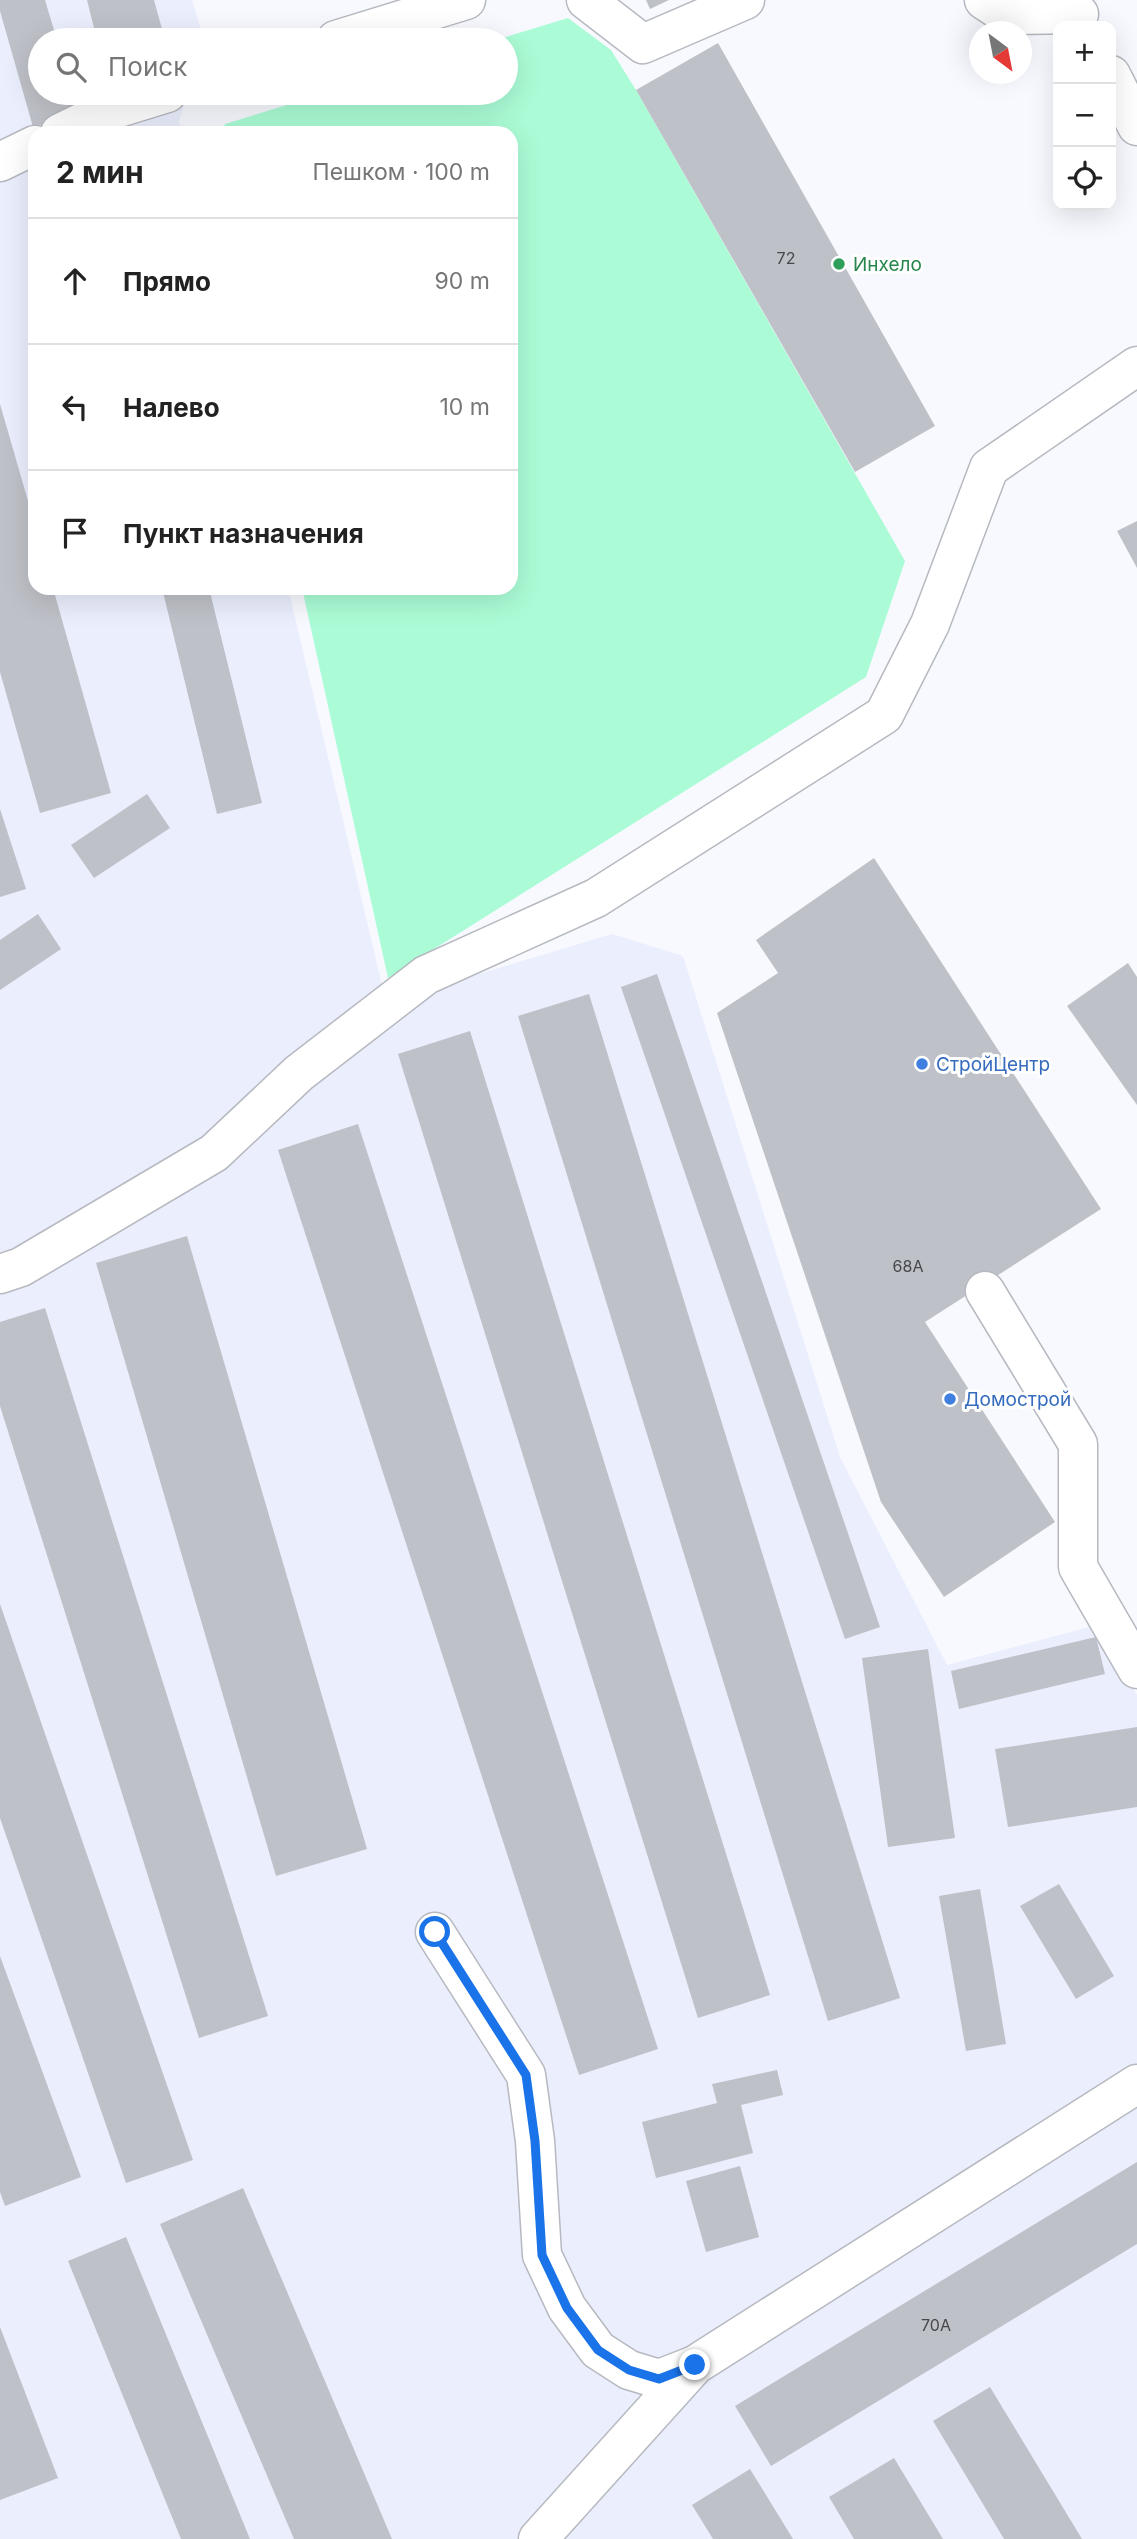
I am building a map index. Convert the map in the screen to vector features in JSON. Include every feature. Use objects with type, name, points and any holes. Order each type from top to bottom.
[{"type":"street","points":[[375,28],[466,0]]},
{"type":"street","points":[[586,0],[643,44],[746,0]]},
{"type":"street","points":[[984,0],[1007,15],[1079,13]]},
{"type":"street","points":[[1116,84],[1137,126]]},
{"type":"street","points":[[74,126],[99,114],[128,105]]},
{"type":"street","points":[[0,162],[28,148]]},
{"type":"street","points":[[0,1273],[21,1267],[214,1153],[299,1073],[426,975],[596,898],[884,715],[930,624],[989,468],[1137,366]]},
{"type":"street","points":[[985,1291],[1078,1444],[1078,1567],[1137,1669]]},
{"type":"street","points":[[435,1932],[526,2075],[535,2141],[542,2255],[567,2308],[598,2350],[629,2370],[659,2379],[695,2365],[1137,2084]]},
{"type":"street","points":[[538,2539],[695,2365]]},
{"type":"shaded area","points":[[0,0],[192,0],[200,28],[28,28],[28,105],[184,105],[180,126],[28,126],[28,595],[290,595],[386,1002],[612,934],[683,956],[840,1457],[947,1665],[1097,1625],[1137,1695],[1137,2539],[0,2539]]},
{"type":"green space","points":[[568,18],[611,50],[905,561],[866,677],[388,978],[304,595],[518,595],[518,126],[224,126],[287,105],[518,105],[518,33]]},
{"type":"building","points":[[0,0],[45,0],[53,28],[28,28],[28,105],[74,105],[77,115],[33,126],[0,11]]},
{"type":"building","points":[[87,0],[154,0],[162,28],[94,28]]},
{"type":"building","points":[[646,0],[669,0],[650,9]]},
{"type":"building","points":[[718,43],[935,426],[855,472],[636,90]]},
{"type":"building","points":[[0,404],[28,501],[28,595],[55,595],[111,793],[40,813],[0,672]]},
{"type":"building","points":[[1137,521],[1137,568],[1117,531]]},
{"type":"building","points":[[164,595],[211,595],[262,803],[217,814]]},
{"type":"building","points":[[147,794],[170,828],[94,878],[71,845]]},
{"type":"building","points":[[0,809],[26,889],[0,897]]},
{"type":"building","points":[[874,858],[1101,1209],[925,1322],[1055,1522],[944,1597],[881,1502],[717,1013],[778,973],[756,940]]},
{"type":"building","points":[[38,914],[61,949],[0,990],[0,940]]},
{"type":"building","points":[[1128,963],[1137,977],[1137,1105],[1067,1006]]},
{"type":"building","points":[[657,974],[880,1627],[845,1639],[621,987]]},
{"type":"building","points":[[589,994],[900,1998],[828,2021],[518,1016]]},
{"type":"building","points":[[470,1031],[770,1995],[698,2018],[398,1054]]},
{"type":"building","points":[[358,1124],[658,2049],[579,2075],[278,1150]]},
{"type":"building","points":[[187,1236],[367,1849],[276,1876],[96,1263]]},
{"type":"building","points":[[45,1308],[268,2016],[199,2038],[0,1406],[0,1322]]},
{"type":"building","points":[[0,1604],[193,2160],[126,2183],[0,1818]]},
{"type":"building","points":[[1096,1637],[1105,1674],[959,1709],[951,1671]]},
{"type":"building","points":[[928,1649],[955,1838],[888,1847],[862,1658]]},
{"type":"building","points":[[1137,1727],[1137,1807],[1008,1827],[995,1749]]},
{"type":"building","points":[[1059,1884],[1114,1976],[1076,1999],[1020,1906]]},
{"type":"building","points":[[980,1889],[1006,2044],[966,2051],[939,1896]]},
{"type":"building","points":[[0,1956],[81,2177],[5,2206],[0,2192]]},
{"type":"building","points":[[777,2070],[783,2095],[741,2105],[753,2153],[656,2178],[642,2122],[717,2103],[712,2084]]},
{"type":"building","points":[[1137,2162],[1137,2244],[771,2466],[735,2406]]},
{"type":"building","points":[[740,2166],[759,2237],[706,2252],[686,2181]]},
{"type":"building","points":[[243,2188],[392,2539],[294,2539],[160,2224]]},
{"type":"building","points":[[126,2237],[250,2539],[181,2539],[68,2261]]},
{"type":"building","points":[[0,2327],[58,2478],[0,2500]]},
{"type":"building","points":[[990,2387],[1082,2539],[1004,2539],[933,2421]]},
{"type":"building","points":[[894,2458],[943,2539],[854,2539],[829,2497]]},
{"type":"building","points":[[750,2469],[793,2539],[713,2539],[692,2505]]},
{"type":"place","name":"Инхело","points":[[839,264]]},
{"type":"place","name":"СтройЦентр","points":[[922,1064]]},
{"type":"place","name":"Домострой","points":[[950,1399]]},
{"type":"route","points":[[435,1932],[526,2075],[535,2141],[542,2255],[567,2308],[598,2350],[629,2370],[659,2379],[695,2365]]}]
